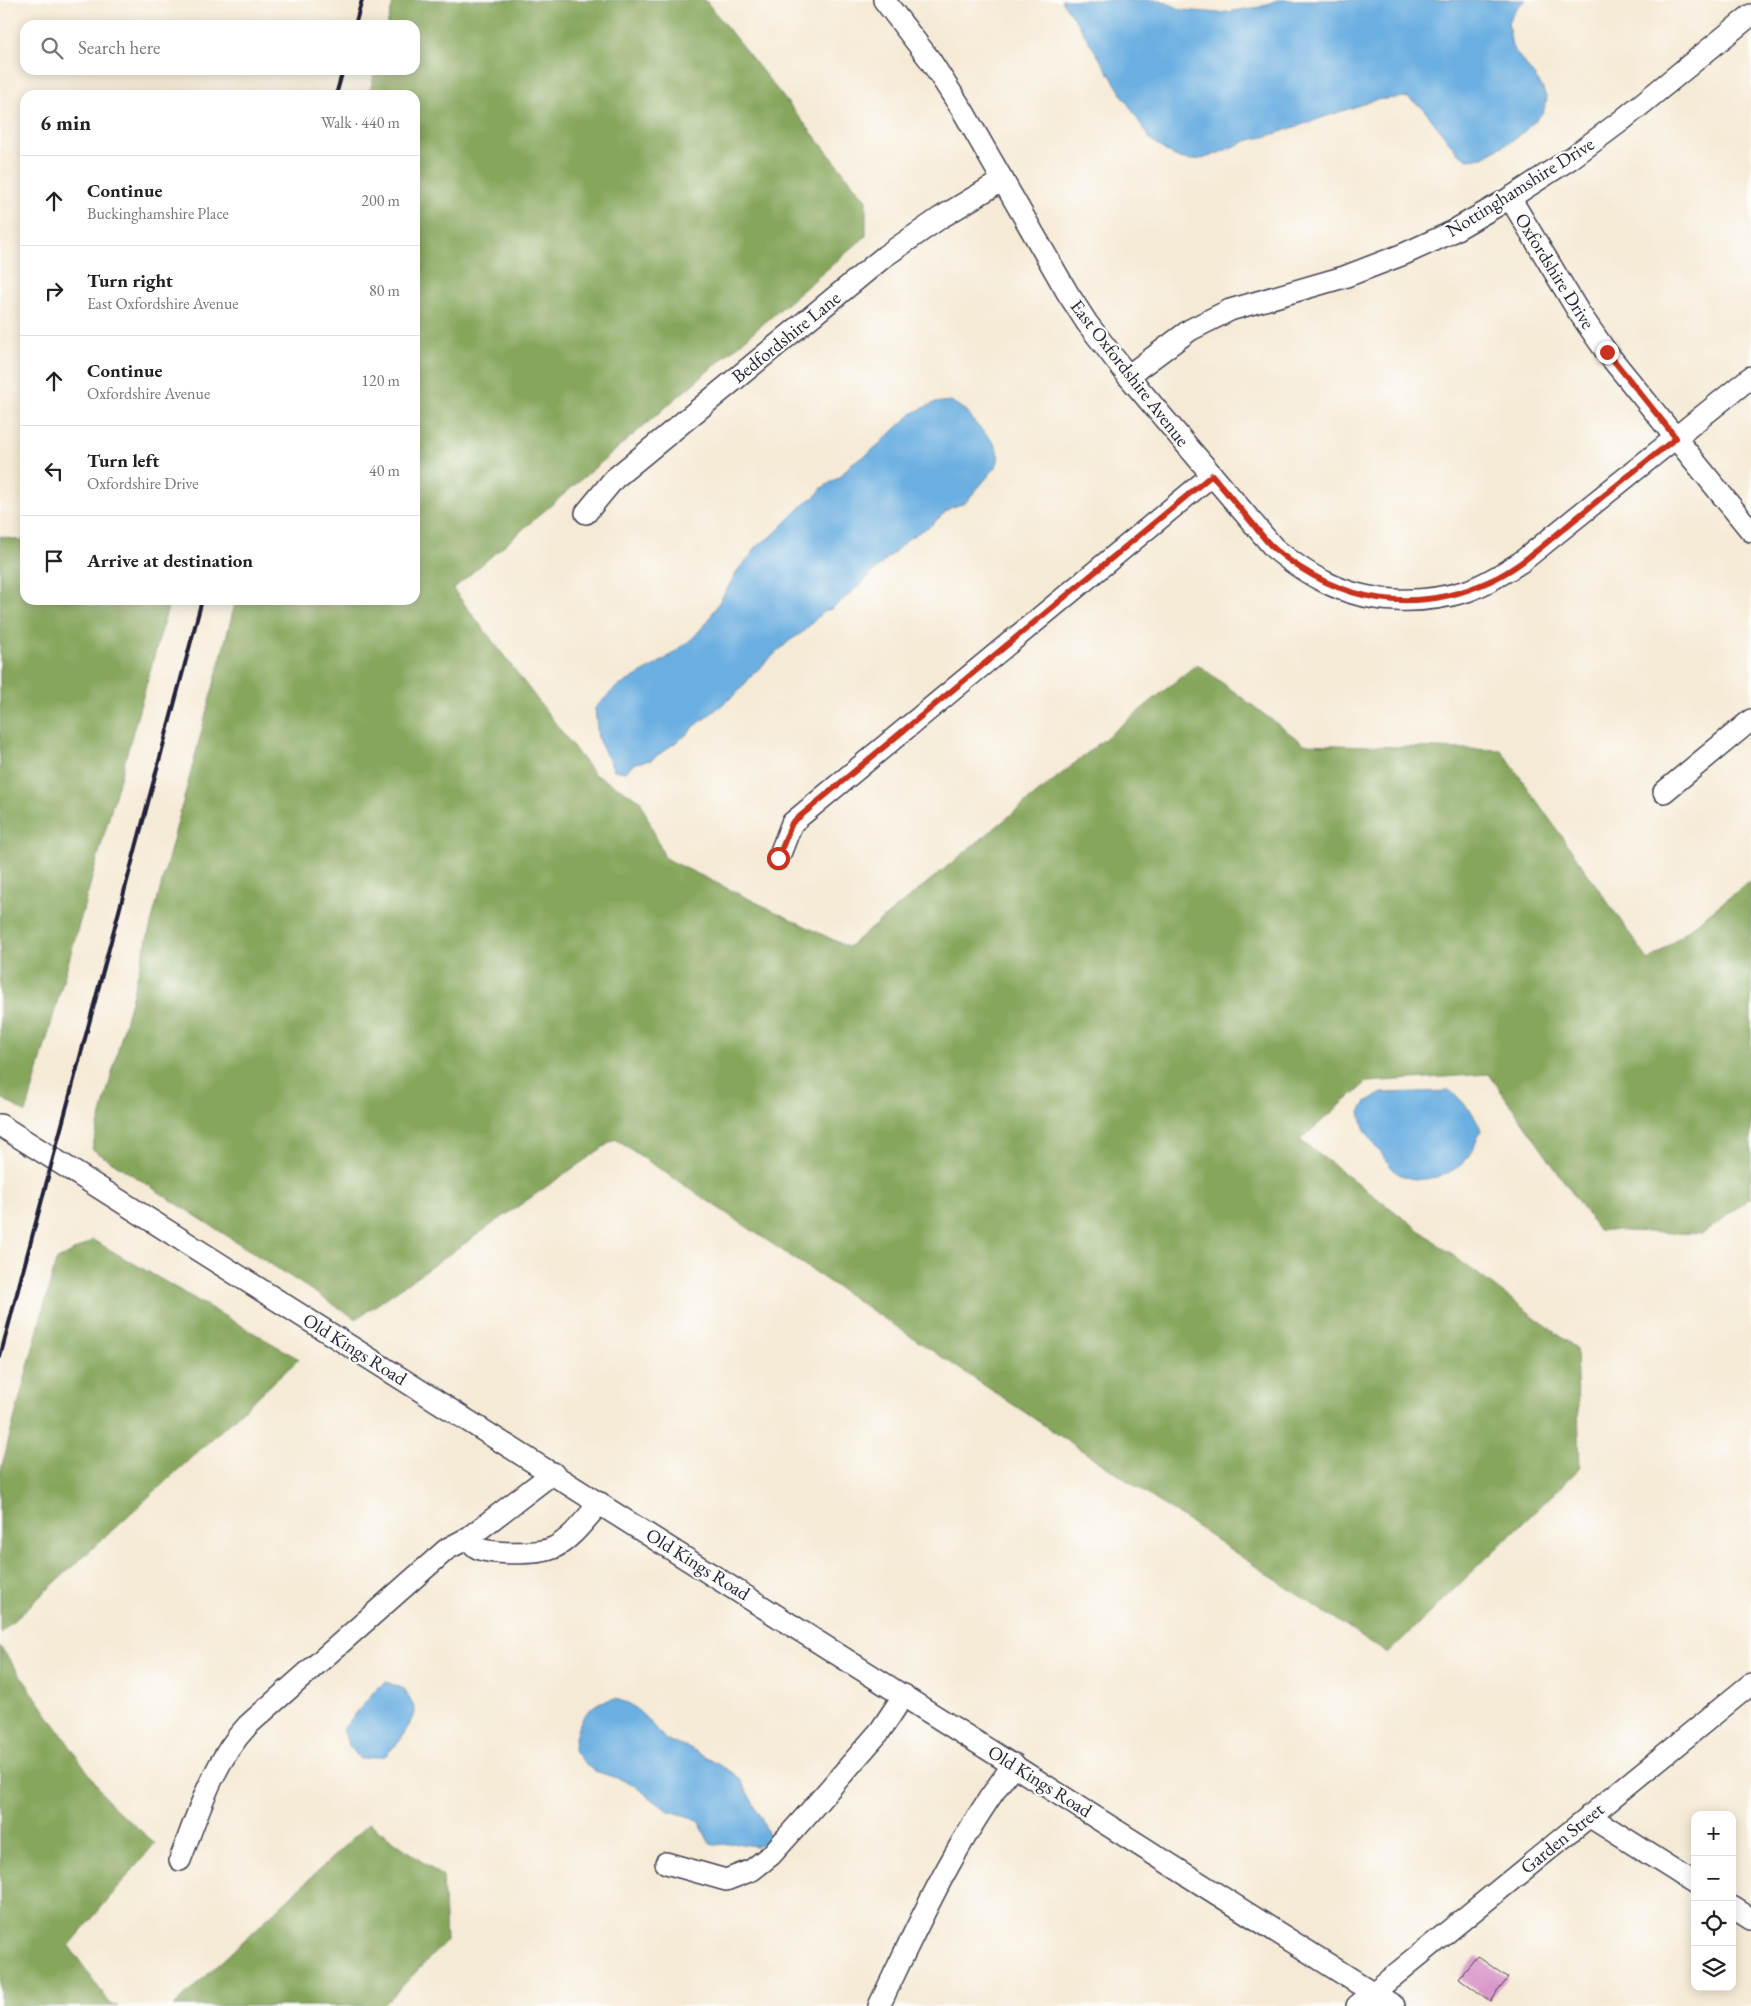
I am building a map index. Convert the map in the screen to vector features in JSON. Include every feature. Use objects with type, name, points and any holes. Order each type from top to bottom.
[{"type":"street","name":"East Oxfordshire Avenue","points":[[884,0],[930,60],[963,111],[1086,322],[1128,376],[1274,548],[1299,568],[1325,583],[1354,594],[1392,601],[1436,598],[1467,590],[1492,580],[1521,562],[1751,377]]},
{"type":"street","name":"Nottinghamshire Drive","points":[[1128,376],[1190,330],[1230,310],[1344,277],[1404,254],[1448,234],[1510,198],[1570,159],[1621,121],[1751,15]]},
{"type":"street","name":"Bedfordshire Lane","points":[[586,513],[614,479],[885,256],[940,218],[1003,180]]},
{"type":"street","name":"Oxfordshire Drive","points":[[1510,198],[1578,311],[1607,352],[1751,531]]},
{"type":"street","points":[[778,858],[792,823],[1212,475]]},
{"type":"street","points":[[1664,792],[1751,720]]},
{"type":"street","name":"Old Kings Road","points":[[0,1125],[1014,1764],[1394,2006]]},
{"type":"street","points":[[180,1860],[210,1782],[233,1740],[248,1724],[447,1549],[468,1538],[553,1473]]},
{"type":"street","points":[[468,1538],[477,1548],[501,1553],[521,1553],[551,1549],[565,1540],[600,1503]]},
{"type":"street","name":"Garden Street","points":[[1357,2006],[1751,1684]]},
{"type":"street","points":[[666,1864],[726,1880],[752,1870],[771,1855],[880,1731],[904,1695]]},
{"type":"street","points":[[879,2006],[940,1881],[990,1796],[1014,1764]]},
{"type":"street","points":[[1589,1816],[1691,1881]]},
{"type":"street","points":[[1736,1911],[1751,1920]]},
{"type":"green space","points":[[394,0],[705,0],[866,200],[866,236],[453,589],[594,774],[640,800],[665,858],[848,947],[1197,664],[1304,744],[1501,750],[1649,961],[1751,880],[1751,1197],[1703,1234],[1598,1230],[1489,1074],[1367,1082],[1300,1140],[1576,1348],[1580,1468],[1387,1654],[615,1139],[356,1319],[92,1149],[235,605],[420,605],[420,90],[370,90],[374,75],[420,75],[420,20],[388,20]]},
{"type":"green space","points":[[0,536],[20,541],[20,605],[169,605],[26,1113],[0,1097]]},
{"type":"green space","points":[[93,1240],[299,1359],[0,1633],[0,1473],[56,1261]]},
{"type":"green space","points":[[0,1646],[111,1805],[155,1843],[69,1946],[111,2005],[118,2006],[0,2006]]},
{"type":"green space","points":[[369,1823],[443,1877],[446,1941],[383,2006],[174,2006]]},
{"type":"water","points":[[1061,0],[1161,0],[1182,10],[1220,13],[1260,7],[1277,0],[1526,0],[1516,8],[1508,23],[1512,47],[1541,85],[1547,99],[1543,113],[1518,137],[1483,157],[1468,159],[1457,152],[1422,107],[1406,97],[1375,100],[1265,137],[1246,141],[1201,159],[1180,158],[1169,153],[1150,139]]},
{"type":"water","points":[[951,401],[968,413],[993,442],[998,454],[996,467],[965,503],[950,508],[930,526],[909,538],[850,594],[831,609],[823,612],[803,632],[789,641],[754,673],[737,693],[686,735],[651,760],[635,763],[625,772],[614,770],[598,739],[595,708],[614,689],[664,660],[693,638],[708,621],[740,567],[750,557],[756,547],[773,535],[806,502],[816,496],[822,488],[841,476],[852,463],[868,454],[913,413],[934,403]]},
{"type":"water","points":[[1451,1091],[1472,1113],[1481,1130],[1470,1155],[1457,1168],[1429,1179],[1410,1178],[1397,1173],[1388,1164],[1364,1128],[1360,1112],[1366,1102],[1382,1093]]},
{"type":"water","points":[[387,1682],[405,1690],[414,1706],[414,1717],[399,1742],[385,1756],[360,1759],[348,1744],[343,1729],[377,1688]]},
{"type":"water","points":[[616,1699],[630,1704],[666,1740],[688,1747],[735,1774],[742,1782],[766,1828],[769,1836],[764,1843],[755,1846],[735,1843],[715,1845],[709,1842],[699,1822],[690,1817],[667,1810],[629,1782],[592,1770],[574,1752],[575,1738],[579,1725],[591,1708],[601,1702]]},
{"type":"building","points":[[1477,1956],[1508,1978],[1490,2001],[1459,1978]]},
{"type":"railway","points":[[356,20],[362,0]]},
{"type":"railway","points":[[337,90],[342,75]]},
{"type":"railway","points":[[0,1357],[201,605]]},
{"type":"route","points":[[778,858],[792,823],[1212,475],[1274,548],[1299,568],[1325,583],[1354,594],[1392,601],[1436,598],[1467,590],[1492,580],[1521,562],[1676,438],[1607,352]]}]
